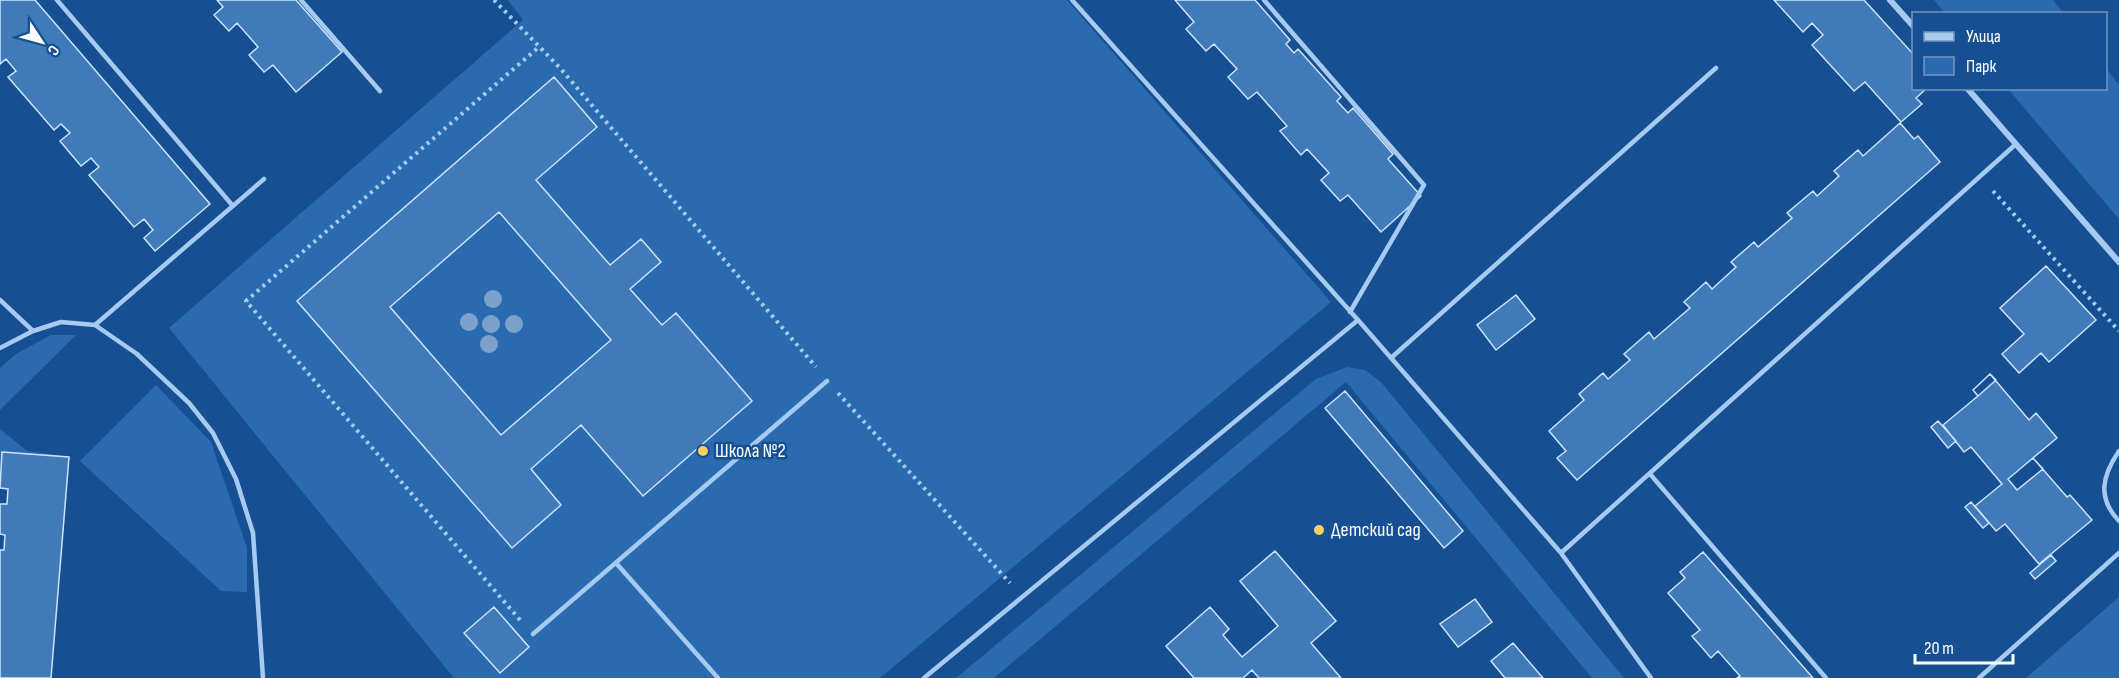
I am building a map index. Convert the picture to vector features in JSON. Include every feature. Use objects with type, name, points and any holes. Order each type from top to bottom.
[{"type":"street","points":[[1890,0],[1912,25]]},
{"type":"street","points":[[1969,90],[2119,262]]},
{"type":"lane","points":[[57,0],[233,206]]},
{"type":"lane","points":[[300,0],[380,91]]},
{"type":"lane","points":[[1072,0],[1358,320],[1561,554],[1651,678]]},
{"type":"lane","points":[[1264,0],[1424,185],[1350,312]]},
{"type":"lane","points":[[1391,358],[1716,68]]},
{"type":"lane","points":[[1561,554],[2016,144]]},
{"type":"lane","points":[[95,325],[264,179]]},
{"type":"lane","points":[[0,300],[33,331]]},
{"type":"lane","points":[[924,678],[1358,320]]},
{"type":"lane","points":[[0,348],[33,331],[61,322],[95,325],[136,354],[189,402],[213,433],[231,470],[253,533],[263,678]]},
{"type":"lane","points":[[533,634],[827,381]]},
{"type":"lane","points":[[2119,451],[2108,467],[2102,490],[2110,511],[2119,521]]},
{"type":"lane","points":[[1650,474],[1826,678]]},
{"type":"lane","points":[[1979,678],[2119,553]]},
{"type":"lane","points":[[616,563],[717,678]]},
{"type":"path","points":[[494,0],[540,46],[827,381],[1023,597]]},
{"type":"path","points":[[533,634],[246,301],[540,46]]},
{"type":"path","points":[[1980,177],[2119,331]]},
{"type":"green space","name":"Школа №2","points":[[508,0],[1067,0],[1331,302],[880,678],[454,678],[169,328],[523,20]]},
{"type":"green space","points":[[1934,0],[2053,0],[2062,12],[1944,12]]},
{"type":"green space","points":[[2107,69],[2119,85],[2119,219],[2009,90],[2107,90]]},
{"type":"green space","points":[[51,335],[76,335],[0,410],[0,368],[16,354]]},
{"type":"green space","points":[[1347,367],[1365,370],[1381,382],[1624,678],[1592,678],[1346,382],[994,678],[956,678],[1316,379]]},
{"type":"green space","points":[[156,385],[211,442],[247,548],[247,592],[221,591],[80,461]]},
{"type":"green space","points":[[0,429],[27,451],[69,457],[3,452],[0,485]]},
{"type":"green space","points":[[2119,597],[2119,678],[2026,678]]},
{"type":"building","points":[[0,0],[35,0],[210,204],[155,251],[144,238],[153,230],[144,219],[134,227],[89,175],[99,167],[91,158],[81,166],[60,141],[70,133],[61,124],[54,130],[8,77],[16,71],[6,59],[0,64]]},
{"type":"building","points":[[217,0],[296,0],[342,52],[296,92],[273,65],[264,72],[249,55],[258,47],[237,23],[229,31],[214,15],[223,7]]},
{"type":"building","points":[[1175,0],[1255,0],[1290,40],[1286,44],[1294,53],[1298,49],[1341,97],[1337,101],[1348,113],[1353,108],[1393,154],[1388,159],[1421,196],[1381,232],[1348,195],[1340,201],[1321,180],[1329,173],[1307,149],[1301,155],[1280,131],[1287,126],[1257,92],[1248,99],[1228,77],[1237,69],[1214,44],[1206,51],[1186,29],[1194,22]]},
{"type":"building","points":[[1774,0],[1864,0],[1912,53],[1912,90],[1925,90],[1916,98],[1922,104],[1901,122],[1865,82],[1854,91],[1812,45],[1823,35],[1812,23],[1803,32]]},
{"type":"building","points":[[554,77],[597,127],[536,180],[610,265],[641,239],[661,262],[630,289],[662,325],[676,313],[752,401],[643,496],[581,425],[531,469],[561,505],[512,548],[297,301]],"holes":[[[499,212],[611,340],[501,435],[390,307]]]},
{"type":"building","points":[[1900,123],[1914,139],[1918,136],[1940,162],[1577,480],[1557,458],[1566,451],[1549,431],[1584,400],[1579,394],[1603,373],[1608,379],[1630,360],[1624,354],[1649,332],[1654,339],[1690,308],[1684,302],[1706,282],[1712,289],[1736,267],[1731,262],[1754,242],[1758,247],[1792,218],[1787,213],[1813,191],[1817,196],[1839,176],[1834,171],[1858,150],[1863,156]]},
{"type":"building","points":[[2046,266],[2096,320],[2049,362],[2041,353],[2019,373],[2002,354],[2024,334],[2000,308]]},
{"type":"building","points":[[1516,295],[1535,319],[1496,350],[1477,325]]},
{"type":"building","points":[[1990,374],[1996,380],[1978,396],[1973,390]]},
{"type":"building","points":[[1990,374],[2029,420],[2036,413],[2057,438],[2033,458],[2067,497],[2070,495],[2092,520],[2039,564],[2005,524],[1996,531],[1975,506],[2002,484],[1971,447],[1964,452],[1943,425],[1978,396],[1973,390]]},
{"type":"building","points":[[1345,391],[1463,531],[1444,548],[1325,408]]},
{"type":"building","points":[[1938,421],[1956,441],[1948,448],[1931,427]]},
{"type":"building","points":[[2,452],[69,457],[51,678],[0,678],[0,550],[4,550],[5,535],[0,534],[0,504],[7,504],[8,489],[0,488]]},
{"type":"building","points":[[2033,458],[2043,469],[2017,490],[2008,479]]},
{"type":"building","points":[[1971,502],[1989,523],[1983,528],[1965,507]]},
{"type":"building","points":[[1275,551],[1336,621],[1311,643],[1341,678],[1259,678],[1252,670],[1243,678],[1194,678],[1166,646],[1210,607],[1229,629],[1223,635],[1242,657],[1278,626],[1240,581]]},
{"type":"building","points":[[1703,552],[1813,678],[1737,678],[1740,676],[1718,651],[1711,658],[1692,636],[1700,630],[1668,593],[1685,578],[1680,572]]},
{"type":"building","points":[[2051,555],[2056,561],[2035,579],[2030,573]]},
{"type":"building","points":[[1475,599],[1492,622],[1458,647],[1440,624]]},
{"type":"building","points":[[494,607],[529,647],[500,673],[464,633]]},
{"type":"building","points":[[1513,643],[1543,678],[1505,678],[1491,661]]},
{"type":"place","name":"Школа №2","points":[[703,451]]},
{"type":"place","name":"Детский сад","points":[[1319,530]]}]
